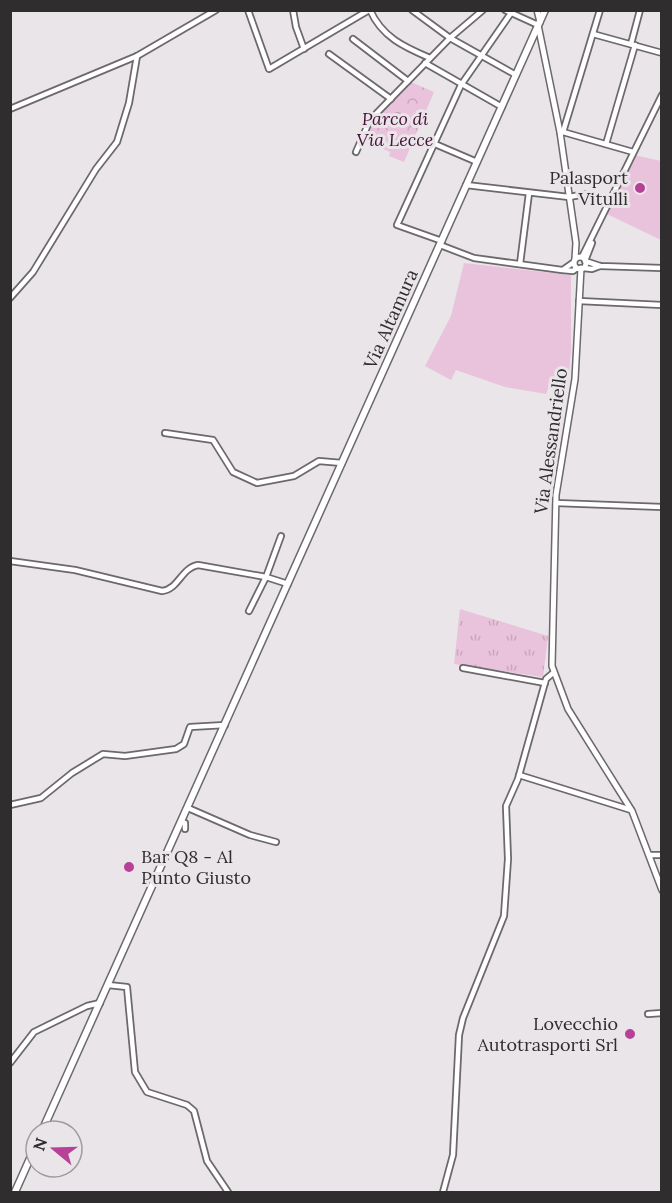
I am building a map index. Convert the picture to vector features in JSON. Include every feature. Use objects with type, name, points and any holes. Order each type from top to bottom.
[{"type":"main road","name":"Via Altamura","points":[[47,1119],[545,10]]},
{"type":"main road","points":[[15,1192],[24,1172]]},
{"type":"street","points":[[10,109],[137,56],[216,10]]},
{"type":"street","points":[[248,10],[269,69],[369,10],[381,30],[396,42],[430,58]]},
{"type":"street","points":[[293,10],[304,49]]},
{"type":"street","points":[[412,10],[450,38],[516,75]]},
{"type":"street","points":[[356,152],[370,120],[450,38],[483,10]]},
{"type":"street","points":[[505,10],[539,23]]},
{"type":"street","name":"Via Alessandriello","points":[[537,10],[561,132],[580,263],[575,379],[560,465],[556,503],[553,673]]},
{"type":"street","points":[[600,10],[561,132],[633,152]]},
{"type":"street","points":[[606,144],[633,44],[639,10]]},
{"type":"street","points":[[511,14],[461,85],[396,225],[474,258],[562,270],[580,263],[662,268]]},
{"type":"street","points":[[593,34],[662,53]]},
{"type":"street","points":[[353,39],[408,81]]},
{"type":"street","points":[[329,54],[391,99]]},
{"type":"street","points":[[10,298],[33,272],[96,169],[117,142],[129,103],[137,56]]},
{"type":"street","points":[[425,63],[502,107]]},
{"type":"street","points":[[580,263],[662,95]]},
{"type":"street","points":[[435,144],[477,162]]},
{"type":"street","points":[[466,185],[569,197],[586,194],[610,201]]},
{"type":"street","points":[[520,264],[529,192]]},
{"type":"street","points":[[579,301],[662,305]]},
{"type":"street","points":[[165,433],[213,440],[233,472],[257,483],[299,474],[319,461],[342,463]]},
{"type":"street","points":[[556,503],[662,507]]},
{"type":"street","points":[[249,611],[266,577],[281,536]]},
{"type":"street","points":[[10,561],[75,570],[162,591],[173,587],[188,568],[198,565],[266,577],[288,584]]},
{"type":"street","points":[[463,668],[545,682]]},
{"type":"street","points":[[443,1192],[453,1155],[459,1035],[463,1018],[504,916],[508,859],[506,811],[519,775],[545,682],[553,673],[573,718],[632,810],[662,890]]},
{"type":"street","points":[[10,805],[41,798],[72,773],[103,754],[125,756],[176,749],[184,744],[190,727],[225,725]]},
{"type":"street","points":[[519,775],[632,810]]},
{"type":"street","points":[[188,808],[250,835],[276,842]]},
{"type":"street","points":[[182,822],[185,823],[185,829]]},
{"type":"street","points":[[650,855],[662,855]]},
{"type":"street","points":[[108,985],[127,987],[134,1066],[143,1089],[151,1094],[187,1105],[194,1111],[207,1161],[228,1192]]},
{"type":"street","points":[[10,1063],[34,1032],[87,1006],[100,1003]]},
{"type":"street","points":[[648,1014],[662,1013]]},
{"type":"green space","name":"Parco di Via Lecce","points":[[411,82],[434,92],[404,162],[389,156],[390,152],[365,140],[373,122]]},
{"type":"green space","name":"Palasport Vitulli","points":[[634,155],[661,161],[661,240],[607,214]]},
{"type":"green space","points":[[464,263],[571,275],[571,350],[568,384],[551,380],[546,394],[505,387],[456,370],[451,380],[425,366],[451,316]]},
{"type":"green space","points":[[460,609],[548,636],[543,677],[454,664]]},
{"type":"place","name":"Palasport Vitulli","points":[[640,188]]},
{"type":"place","name":"Bar Q8 - Al Punto Giusto","points":[[129,867]]},
{"type":"place","name":"Lovecchio Autotrasporti Srl","points":[[630,1034]]}]
